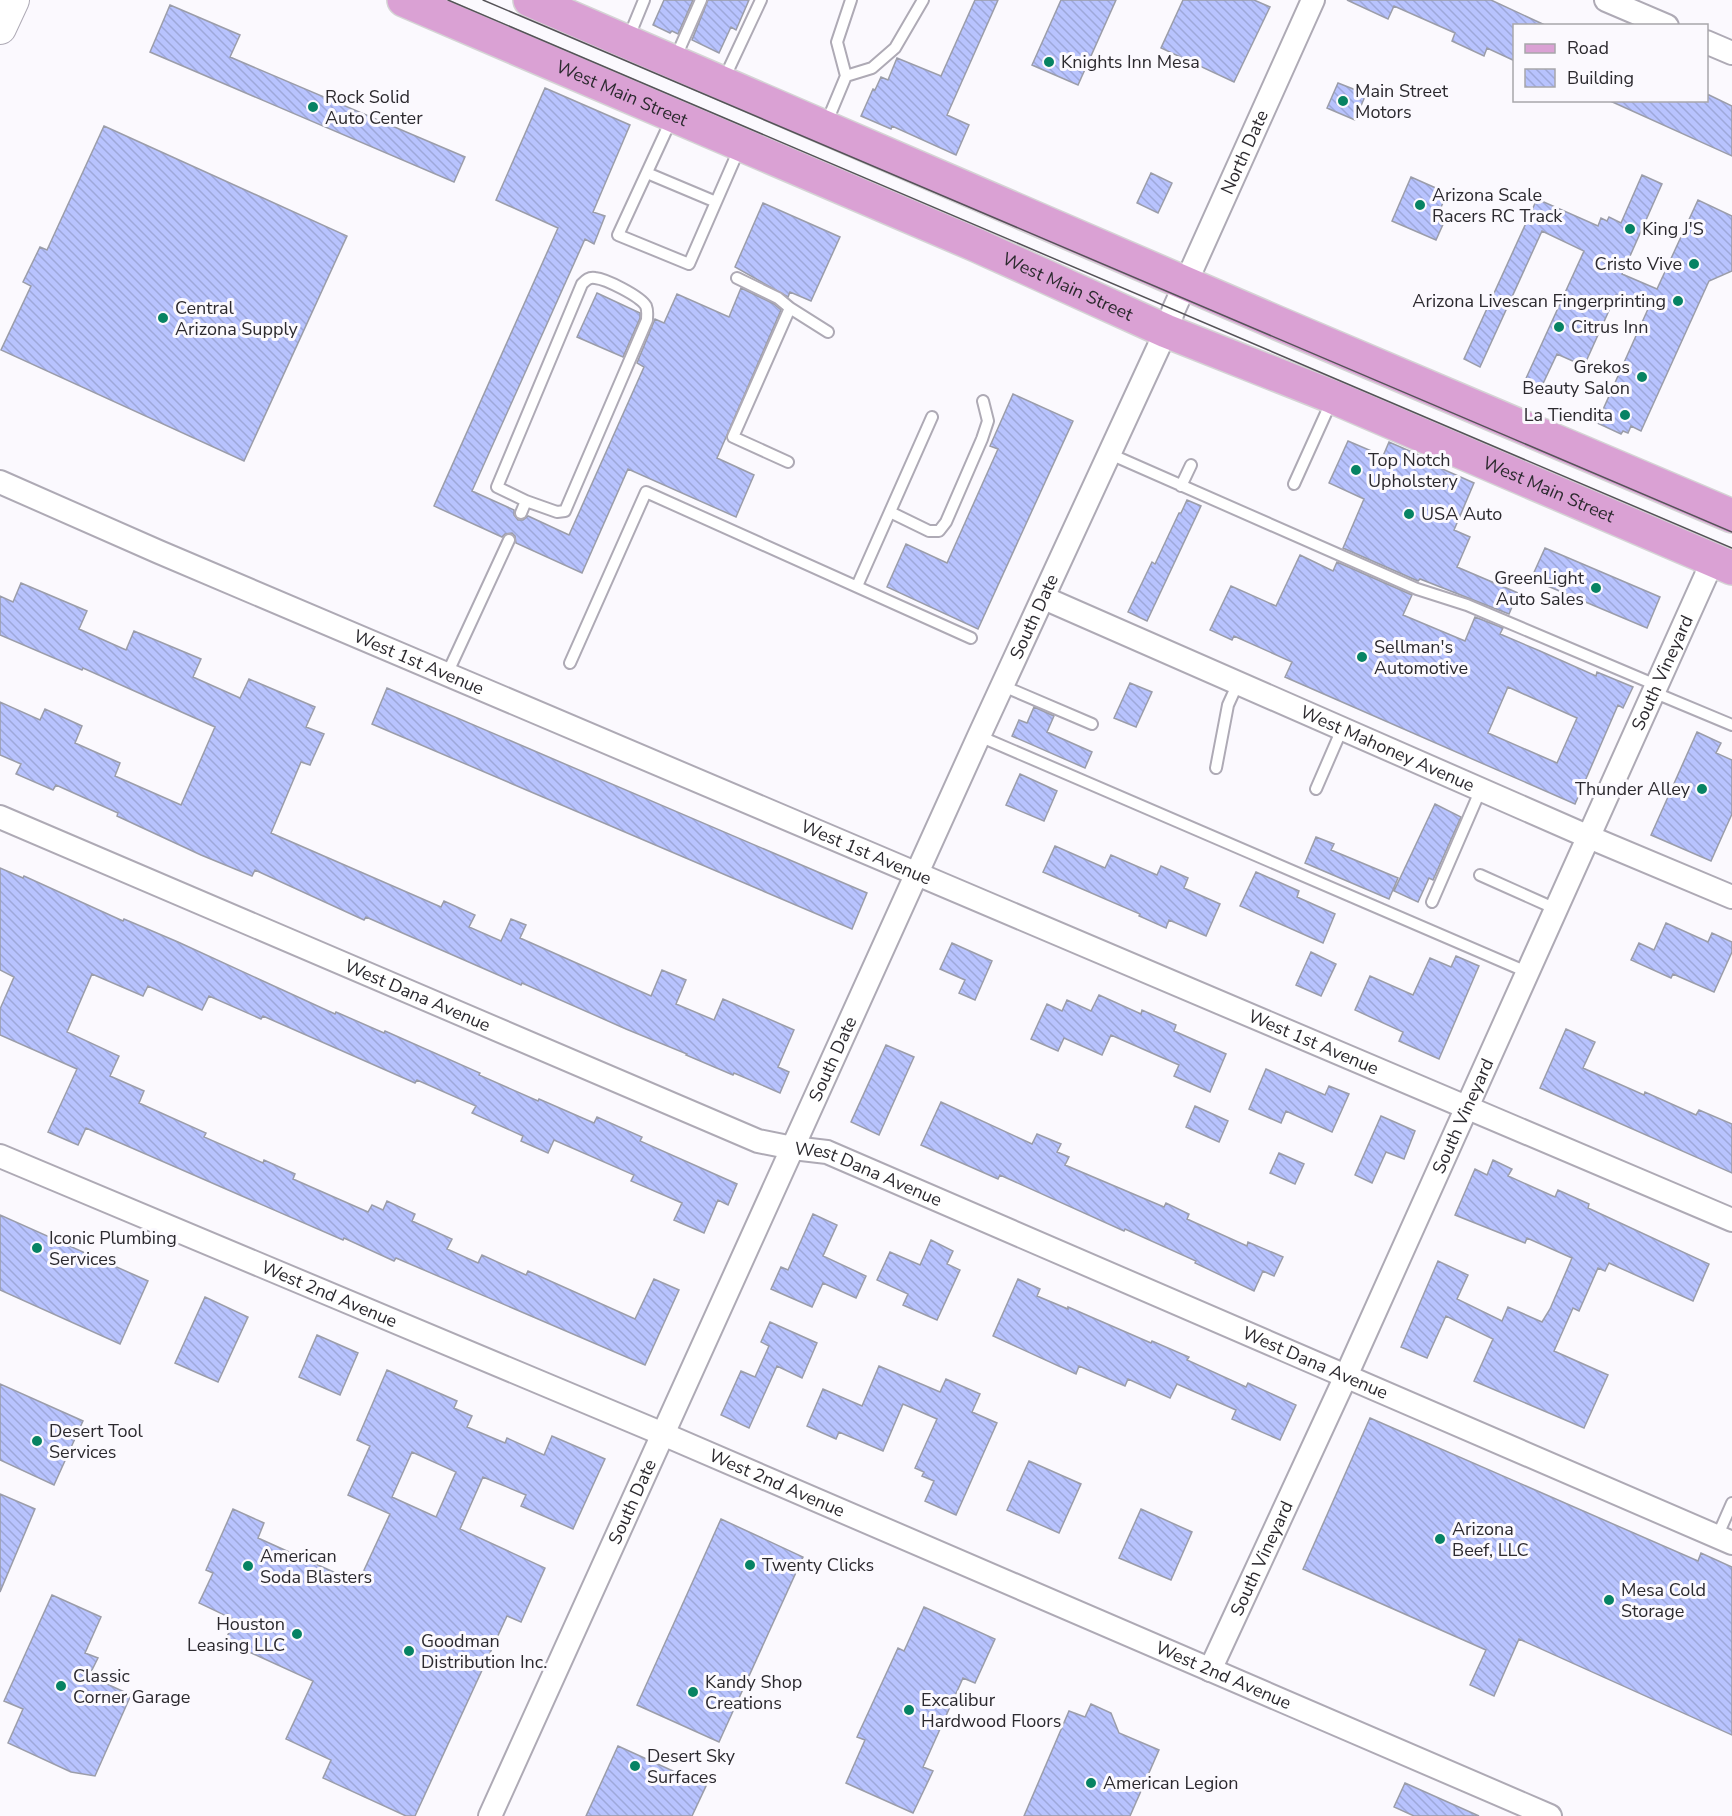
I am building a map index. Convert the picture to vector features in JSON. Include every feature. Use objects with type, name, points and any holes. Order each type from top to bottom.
[{"type":"main road","name":"West Main Street","points":[[404,0],[976,244],[1176,306],[1732,516]]},
{"type":"main road","name":"West Main Street","points":[[546,3],[627,42],[825,128],[1176,306],[1333,397],[1722,564]]},
{"type":"street","points":[[0,28],[12,0]]},
{"type":"street","name":"North Date","points":[[1176,306],[1313,0]]},
{"type":"street","points":[[1606,0],[1663,24]]},
{"type":"street","points":[[1708,42],[1732,52]]},
{"type":"street","name":"South Date","points":[[490,1816],[1176,306]]},
{"type":"street","name":"West 1st Avenue","points":[[0,482],[159,552],[1732,1220]]},
{"type":"street","name":"South Vineyard","points":[[1210,1670],[1346,1376],[1655,688],[1722,564]]},
{"type":"street","name":"West Mahoney Avenue","points":[[1044,598],[1589,837],[1732,897]]},
{"type":"street","name":"West Dana Avenue","points":[[0,817],[758,1141],[827,1152],[1724,1540]]},
{"type":"street","name":"West 2nd Avenue","points":[[0,1156],[663,1434],[1550,1816]]},
{"type":"lane","points":[[627,42],[644,0]]},
{"type":"lane","points":[[673,62],[702,0]]},
{"type":"lane","points":[[722,83],[760,0]]},
{"type":"lane","points":[[825,128],[846,76],[837,42],[851,0]]},
{"type":"lane","points":[[846,76],[872,68],[895,48],[923,0]]},
{"type":"lane","points":[[674,115],[618,235],[689,264],[741,144]]},
{"type":"lane","points":[[647,173],[716,202]]},
{"type":"lane","points":[[597,278],[636,295],[648,310],[647,320],[566,511],[557,512],[526,501],[497,487],[582,284],[588,279],[597,278]]},
{"type":"lane","points":[[737,278],[778,298],[828,332]]},
{"type":"lane","points":[[788,462],[733,437],[790,308]]},
{"type":"lane","points":[[1294,484],[1333,397]]},
{"type":"lane","points":[[890,512],[929,531],[939,531],[946,522],[982,439],[988,421],[983,401]]},
{"type":"lane","points":[[857,586],[932,417]]},
{"type":"lane","points":[[1110,454],[1417,589],[1467,605],[1655,688],[1732,725]]},
{"type":"lane","points":[[1181,486],[1191,465]]},
{"type":"lane","points":[[570,663],[646,492],[971,638]]},
{"type":"lane","points":[[521,513],[526,501]]},
{"type":"lane","points":[[447,674],[509,540]]},
{"type":"lane","points":[[1216,768],[1228,705],[1238,683]]},
{"type":"lane","points":[[1003,686],[1092,724]]},
{"type":"lane","points":[[1316,789],[1342,729]]},
{"type":"lane","points":[[979,736],[1527,972]]},
{"type":"lane","points":[[1432,902],[1481,789]]},
{"type":"lane","points":[[1480,875],[1556,909]]},
{"type":"lane","points":[[1724,1540],[1732,1503]]},
{"type":"building","points":[[664,0],[693,0],[678,34],[653,25]]},
{"type":"building","points":[[708,0],[749,0],[736,30],[731,27],[719,53],[692,40]]},
{"type":"building","points":[[975,0],[998,0],[947,115],[969,125],[956,155],[892,126],[891,129],[861,116],[873,89],[875,90],[881,77],[888,80],[897,58],[941,76]]},
{"type":"building","points":[[1061,0],[1116,0],[1078,85],[1032,65]]},
{"type":"building","points":[[1183,0],[1254,0],[1270,7],[1234,82],[1161,48]]},
{"type":"building","points":[[1347,0],[1491,0],[1543,24],[1513,24],[1513,60],[1487,48],[1484,56],[1452,41],[1455,33],[1394,6],[1388,19]]},
{"type":"building","name":"Rock Solid Auto Center","points":[[170,5],[240,35],[230,57],[465,157],[454,182],[150,52]]},
{"type":"building","name":"Main Street Motors","points":[[1338,83],[1366,94],[1355,120],[1327,108]]},
{"type":"building","points":[[545,88],[630,125],[593,212],[605,216],[594,244],[585,239],[472,491],[514,510],[514,515],[518,520],[523,520],[528,516],[569,535],[644,367],[637,363],[655,319],[664,323],[677,294],[729,317],[741,288],[774,304],[781,310],[717,458],[754,475],[736,517],[628,469],[582,573],[516,543],[512,533],[502,537],[434,506],[558,228],[496,200]]},
{"type":"building","points":[[1708,94],[1732,106],[1732,156],[1612,102],[1708,102]]},
{"type":"building","name":"Central Arizona Supply","points":[[104,126],[347,236],[244,461],[1,350],[31,286],[23,282],[40,247],[47,250]]},
{"type":"building","points":[[1151,173],[1172,183],[1158,213],[1137,203]]},
{"type":"building","points":[[1642,175],[1662,184],[1622,274],[1657,289],[1698,200],[1732,216],[1732,271],[1709,281],[1641,431],[1631,426],[1628,433],[1623,431],[1621,434],[1597,423],[1648,309],[1616,295],[1584,366],[1557,354],[1539,392],[1523,385],[1584,251],[1542,231],[1480,367],[1464,359],[1537,199],[1598,226],[1601,218],[1607,221],[1609,217],[1621,223]]},
{"type":"building","name":"Arizona Scale Racers RC Track","points":[[1411,177],[1447,193],[1437,217],[1445,220],[1436,240],[1392,221]]},
{"type":"building","points":[[763,203],[840,237],[811,301],[790,292],[788,297],[735,267]]},
{"type":"building","points":[[597,293],[640,313],[640,318],[623,357],[577,337]]},
{"type":"building","points":[[1013,394],[1073,421],[978,629],[887,587],[906,544],[947,563],[998,449],[990,446]]},
{"type":"building","name":"USA Auto","points":[[1348,441],[1383,456],[1389,442],[1433,461],[1431,464],[1474,483],[1454,530],[1470,537],[1457,567],[1518,593],[1509,614],[1420,579],[1418,581],[1343,548],[1364,499],[1329,483]]},
{"type":"building","points":[[1187,500],[1201,506],[1147,621],[1128,612],[1152,562],[1155,564]]},
{"type":"building","name":"GreenLight Auto Sales","points":[[1545,548],[1660,597],[1647,628],[1531,579]]},
{"type":"building","points":[[1300,555],[1333,571],[1337,562],[1412,595],[1403,615],[1465,641],[1475,617],[1503,628],[1500,634],[1596,676],[1597,672],[1633,687],[1623,708],[1618,705],[1575,804],[1285,677],[1292,662],[1234,636],[1232,640],[1210,630],[1231,586],[1276,606]],"holes":[[[1508,687],[1577,718],[1557,763],[1488,733]]]},
{"type":"building","points":[[21,583],[87,611],[79,629],[126,650],[134,631],[201,659],[193,677],[240,698],[249,679],[315,707],[306,727],[324,734],[310,765],[301,762],[271,833],[441,907],[444,901],[475,915],[469,927],[501,941],[511,919],[526,925],[520,938],[651,996],[662,970],[686,980],[676,1004],[714,1020],[723,999],[794,1030],[778,1067],[789,1072],[780,1093],[686,1055],[522,983],[521,985],[366,917],[364,920],[255,870],[252,876],[201,855],[56,785],[53,790],[16,774],[21,764],[0,755],[0,702],[40,720],[45,709],[82,726],[75,743],[120,763],[115,776],[181,805],[215,727],[83,668],[82,670],[0,635],[0,596],[13,602]]},
{"type":"building","points":[[1130,683],[1152,692],[1136,727],[1114,718]]},
{"type":"building","points":[[387,688],[867,893],[852,929],[372,724]]},
{"type":"building","points":[[1034,707],[1054,716],[1047,732],[1092,752],[1085,768],[1012,736],[1019,720],[1027,723]]},
{"type":"building","name":"Thunder Alley","points":[[1697,732],[1721,743],[1716,753],[1732,760],[1732,814],[1711,861],[1651,835]]},
{"type":"building","points":[[1020,774],[1057,791],[1044,821],[1006,805]]},
{"type":"building","points":[[1435,804],[1461,817],[1433,880],[1429,878],[1418,902],[1394,891]]},
{"type":"building","points":[[1316,837],[1334,844],[1331,850],[1398,878],[1389,899],[1305,863]]},
{"type":"building","points":[[1055,846],[1105,868],[1111,855],[1157,875],[1161,866],[1188,878],[1184,888],[1220,904],[1206,936],[1169,920],[1166,928],[1139,916],[1140,914],[1043,872]]},
{"type":"building","points":[[0,868],[23,878],[24,876],[123,921],[124,919],[178,942],[335,1014],[336,1012],[384,1033],[385,1031],[538,1101],[539,1099],[594,1123],[597,1117],[642,1137],[640,1141],[737,1184],[728,1205],[718,1200],[704,1233],[674,1220],[682,1203],[631,1181],[634,1175],[554,1140],[548,1153],[521,1141],[523,1136],[472,1113],[476,1106],[417,1080],[415,1083],[263,1016],[261,1019],[209,996],[202,1010],[148,986],[143,996],[92,974],[67,1032],[119,1056],[110,1076],[144,1091],[139,1103],[206,1133],[204,1137],[263,1163],[264,1160],[295,1174],[293,1179],[368,1212],[372,1205],[383,1210],[387,1201],[415,1214],[412,1221],[452,1239],[447,1249],[478,1263],[482,1255],[526,1275],[528,1271],[635,1319],[654,1279],[679,1290],[645,1365],[396,1258],[394,1261],[344,1238],[343,1240],[86,1128],[78,1145],[48,1132],[77,1069],[0,1035],[0,1009],[14,977],[0,970]]},
{"type":"building","points":[[1256,872],[1299,891],[1297,897],[1335,914],[1323,943],[1240,906]]},
{"type":"building","points":[[1666,923],[1708,942],[1712,933],[1732,942],[1732,952],[1714,992],[1673,974],[1671,978],[1631,960],[1639,943],[1654,950]]},
{"type":"building","points":[[952,943],[992,961],[975,1000],[959,993],[965,980],[940,969]]},
{"type":"building","points":[[1311,952],[1336,964],[1321,996],[1296,985]]},
{"type":"building","points":[[1456,956],[1479,966],[1439,1059],[1399,1041],[1403,1032],[1355,1010],[1370,976],[1413,995],[1430,958],[1451,967]]},
{"type":"building","points":[[1099,995],[1141,1014],[1142,1010],[1176,1025],[1174,1031],[1226,1054],[1210,1092],[1174,1076],[1179,1065],[1111,1035],[1102,1055],[1064,1038],[1058,1051],[1031,1039],[1047,1004],[1062,1011],[1067,1000],[1091,1011]]},
{"type":"building","points":[[1566,1029],[1595,1042],[1583,1068],[1696,1115],[1699,1110],[1732,1124],[1732,1173],[1540,1088]]},
{"type":"building","points":[[886,1045],[914,1057],[879,1135],[851,1122]]},
{"type":"building","points":[[1266,1069],[1325,1095],[1329,1086],[1349,1094],[1332,1132],[1286,1111],[1281,1123],[1249,1109]]},
{"type":"building","points":[[941,1102],[1032,1144],[1037,1134],[1061,1144],[1057,1152],[1069,1157],[1065,1165],[1164,1207],[1166,1203],[1189,1214],[1187,1219],[1247,1246],[1248,1242],[1283,1257],[1274,1276],[1263,1271],[1254,1291],[1195,1263],[1196,1261],[1125,1229],[1124,1231],[1000,1175],[998,1179],[921,1145]]},
{"type":"building","points":[[1195,1106],[1228,1121],[1219,1142],[1186,1127]]},
{"type":"building","points":[[1381,1116],[1415,1131],[1404,1159],[1386,1152],[1372,1183],[1355,1175]]},
{"type":"building","points":[[1279,1153],[1304,1164],[1295,1184],[1270,1173]]},
{"type":"building","points":[[1493,1160],[1512,1169],[1508,1176],[1555,1197],[1558,1190],[1589,1204],[1588,1208],[1709,1264],[1693,1301],[1609,1263],[1605,1271],[1598,1268],[1579,1311],[1573,1308],[1554,1351],[1608,1375],[1584,1428],[1474,1381],[1493,1339],[1446,1316],[1427,1358],[1401,1347],[1438,1261],[1468,1275],[1457,1299],[1502,1321],[1508,1307],[1542,1322],[1550,1309],[1572,1258],[1527,1238],[1525,1243],[1455,1215],[1475,1169],[1487,1175]]},
{"type":"building","points":[[813,1214],[837,1225],[823,1256],[866,1276],[856,1298],[823,1283],[812,1307],[771,1289],[781,1267],[788,1270]]},
{"type":"building","name":"Iconic Plumbing Services","points":[[0,1215],[148,1281],[120,1344],[0,1290]]},
{"type":"building","points":[[931,1240],[953,1251],[947,1264],[960,1270],[937,1320],[903,1305],[908,1294],[877,1280],[890,1252],[920,1265]]},
{"type":"building","points":[[1018,1279],[1040,1289],[1037,1296],[1151,1343],[1152,1341],[1189,1357],[1187,1360],[1246,1387],[1248,1383],[1296,1405],[1280,1440],[1232,1419],[1236,1410],[1177,1384],[1170,1398],[1128,1379],[1125,1386],[1079,1366],[1076,1374],[993,1336]]},
{"type":"building","points":[[205,1297],[248,1317],[218,1382],[175,1363]]},
{"type":"building","points":[[770,1322],[817,1343],[802,1378],[777,1366],[749,1428],[721,1415],[741,1371],[755,1377],[769,1346],[761,1342]]},
{"type":"building","points":[[317,1335],[358,1353],[340,1395],[299,1377]]},
{"type":"building","points":[[879,1366],[940,1392],[946,1379],[980,1394],[972,1412],[997,1423],[956,1515],[925,1501],[934,1481],[922,1476],[924,1472],[915,1468],[937,1419],[903,1404],[883,1451],[839,1432],[836,1439],[807,1426],[823,1389],[862,1406]]},
{"type":"building","points":[[387,1370],[457,1401],[454,1408],[472,1416],[467,1427],[505,1443],[507,1438],[544,1455],[552,1436],[605,1459],[573,1529],[521,1506],[526,1495],[483,1477],[460,1529],[545,1568],[521,1622],[507,1616],[415,1816],[406,1816],[323,1778],[331,1760],[286,1739],[313,1681],[225,1641],[235,1620],[199,1603],[213,1573],[206,1570],[233,1509],[264,1523],[258,1538],[358,1583],[390,1514],[348,1495],[370,1446],[357,1440]],"holes":[[[412,1452],[456,1472],[436,1517],[392,1497]]]},
{"type":"building","name":"Desert Tool Services","points":[[0,1384],[83,1421],[54,1485],[0,1460]]},
{"type":"building","points":[[1370,1418],[1698,1561],[1701,1553],[1732,1567],[1732,1735],[1519,1639],[1494,1696],[1470,1685],[1486,1650],[1303,1569]]},
{"type":"building","points":[[1029,1461],[1081,1484],[1059,1533],[1007,1510]]},
{"type":"building","points":[[0,1494],[35,1509],[0,1592]]},
{"type":"building","points":[[1141,1509],[1192,1532],[1171,1580],[1119,1558]]},
{"type":"building","points":[[721,1519],[803,1557],[719,1742],[637,1705]]},
{"type":"building","name":"Classic Corner Garage","points":[[52,1595],[101,1617],[85,1653],[98,1658],[89,1676],[131,1695],[95,1776],[71,1772],[8,1743],[23,1709],[4,1701]]},
{"type":"building","name":"Excalibur Hardwood Floors","points":[[924,1607],[995,1639],[975,1683],[963,1678],[923,1767],[933,1771],[913,1813],[846,1783],[865,1740],[857,1737],[898,1648],[904,1651]]},
{"type":"building","name":"American Legion","points":[[1091,1704],[1111,1713],[1119,1733],[1159,1750],[1130,1816],[1024,1816],[1069,1711],[1085,1717]]},
{"type":"building","name":"Desert Sky Surfaces","points":[[618,1746],[706,1786],[692,1816],[586,1816]]},
{"type":"building","points":[[1405,1783],[1479,1816],[1414,1816],[1394,1807]]},
{"type":"tram line","points":[[448,0],[1732,548]]},
{"type":"tram line","points":[[483,0],[1732,532]]},
{"type":"place","name":"Knights Inn Mesa","points":[[1049,62]]},
{"type":"place","name":"Main Street Motors","points":[[1343,101]]},
{"type":"place","name":"Rock Solid Auto Center","points":[[313,107]]},
{"type":"place","name":"Arizona Scale Racers RC Track","points":[[1420,205]]},
{"type":"place","name":"King J'S","points":[[1630,229]]},
{"type":"place","name":"Cristo Vive","points":[[1694,264]]},
{"type":"place","name":"Arizona Livescan Fingerprinting","points":[[1678,301]]},
{"type":"place","name":"Central Arizona Supply","points":[[163,318]]},
{"type":"place","name":"Citrus Inn","points":[[1559,327]]},
{"type":"place","name":"Grekos Beauty Salon","points":[[1642,377]]},
{"type":"place","name":"La Tiendita","points":[[1625,415]]},
{"type":"place","name":"Top Notch Upholstery","points":[[1356,470]]},
{"type":"place","name":"USA Auto","points":[[1409,514]]},
{"type":"place","name":"GreenLight Auto Sales","points":[[1596,588]]},
{"type":"place","name":"Sellman's Automotive","points":[[1362,657]]},
{"type":"place","name":"Thunder Alley","points":[[1702,789]]},
{"type":"place","name":"Iconic Plumbing Services","points":[[37,1248]]},
{"type":"place","name":"Desert Tool Services","points":[[37,1441]]},
{"type":"place","name":"Arizona Beef, LLC","points":[[1440,1539]]},
{"type":"place","name":"Twenty Clicks","points":[[750,1565]]},
{"type":"place","name":"American Soda Blasters","points":[[248,1566]]},
{"type":"place","name":"Mesa Cold Storage","points":[[1609,1600]]},
{"type":"place","name":"Houston Leasing LLC","points":[[297,1634]]},
{"type":"place","name":"Goodman Distribution Inc.","points":[[409,1651]]},
{"type":"place","name":"Classic Corner Garage","points":[[61,1686]]},
{"type":"place","name":"Kandy Shop Creations","points":[[693,1692]]},
{"type":"place","name":"Excalibur Hardwood Floors","points":[[909,1710]]},
{"type":"place","name":"Desert Sky Surfaces","points":[[635,1766]]},
{"type":"place","name":"American Legion","points":[[1091,1783]]}]
